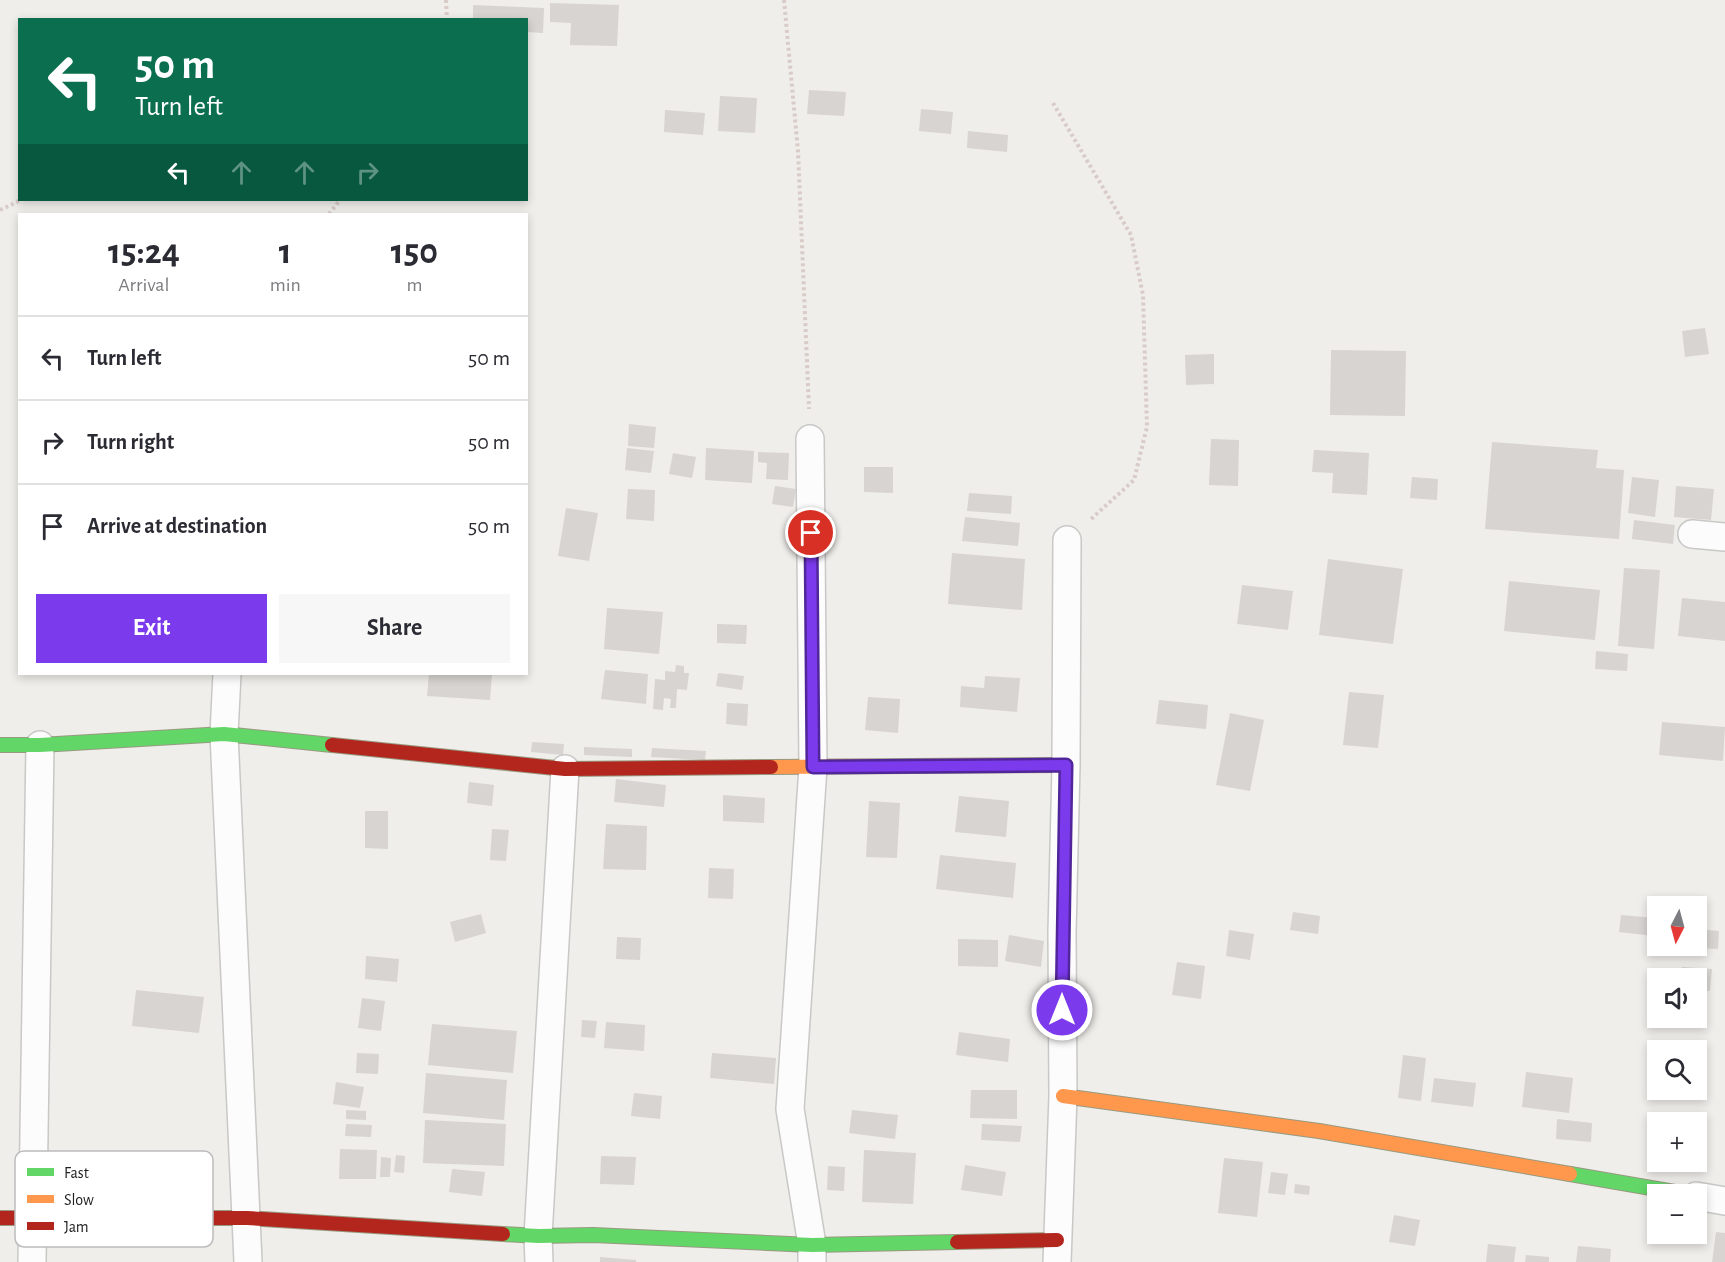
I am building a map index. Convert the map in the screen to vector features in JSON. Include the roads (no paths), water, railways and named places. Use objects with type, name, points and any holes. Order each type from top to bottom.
[{"type":"street","points":[[810,439],[813,767],[790,1109],[812,1253]]},
{"type":"street","points":[[1692,534],[1725,537]]},
{"type":"street","points":[[213,1218],[247,1218],[538,1249],[593,1235],[812,1253],[1057,1251],[1063,1096],[1062,943],[1066,765],[1066,540]]},
{"type":"street","points":[[226,675],[224,734],[248,1262]]},
{"type":"street","points":[[0,745],[40,745],[224,734],[565,769],[1066,765]]},
{"type":"street","points":[[33,1151],[40,745]]},
{"type":"street","points":[[538,1249],[565,769]]},
{"type":"street","points":[[1063,1096],[1319,1131],[1647,1187]]},
{"type":"street","points":[[1707,1198],[1725,1201]]}]
